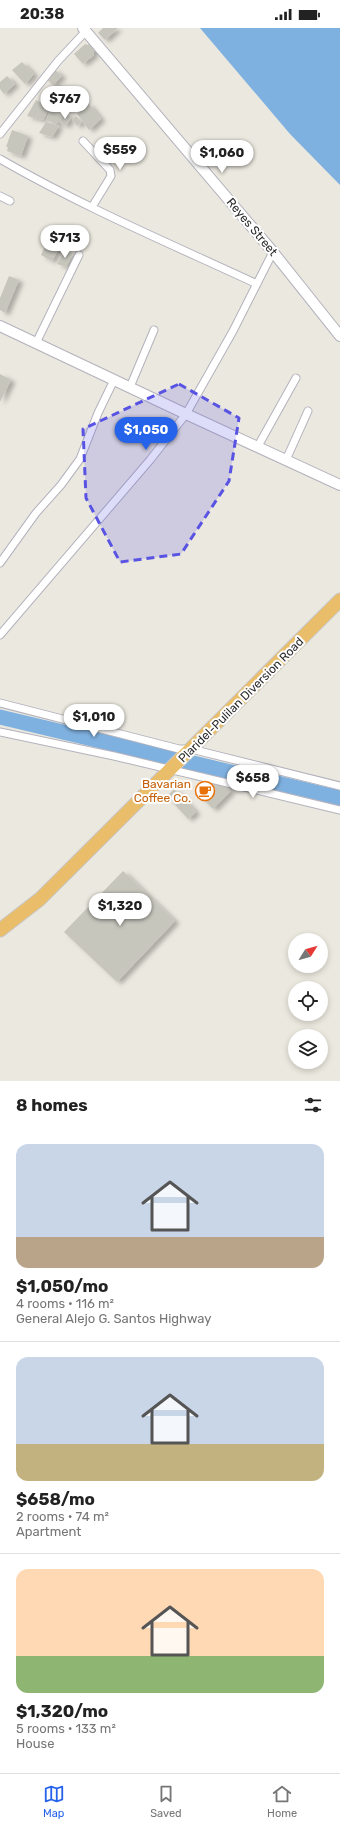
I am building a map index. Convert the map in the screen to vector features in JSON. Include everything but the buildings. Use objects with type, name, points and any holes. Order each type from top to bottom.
[{"type":"highway","name":"Plaridel-Pulilan Diversion Road","points":[[0,930],[40,899],[340,600]]},
{"type":"street","points":[[0,134],[58,61],[85,30]]},
{"type":"street","name":"Reyes Street","points":[[85,30],[273,252],[340,336]]},
{"type":"street","points":[[83,141],[110,170],[110,176],[92,207]]},
{"type":"street","points":[[0,159],[31,177],[92,207],[257,284]]},
{"type":"street","points":[[0,196],[10,201]]},
{"type":"street","points":[[0,635],[155,455],[186,414],[273,252]]},
{"type":"street","points":[[36,342],[79,255]]},
{"type":"street","points":[[0,326],[340,485]]},
{"type":"street","points":[[130,387],[154,330]]},
{"type":"street","points":[[258,446],[296,378]]},
{"type":"street","points":[[0,564],[36,513],[61,485],[80,458],[98,413],[114,380]]},
{"type":"street","points":[[286,460],[308,411]]},
{"type":"street","points":[[0,703],[180,749],[340,786]]},
{"type":"street","points":[[0,732],[172,768],[340,810]]},
{"type":"highlighted area","points":[[179,384],[239,418],[229,481],[181,554],[120,562],[86,498],[83,429]]},
{"type":"water","points":[[200,28],[340,28],[340,185],[290,134]]},
{"type":"waterway","points":[[0,717],[340,798]]},
{"type":"place","name":"Bavarian Coffee Co.","points":[[205,791]]}]
